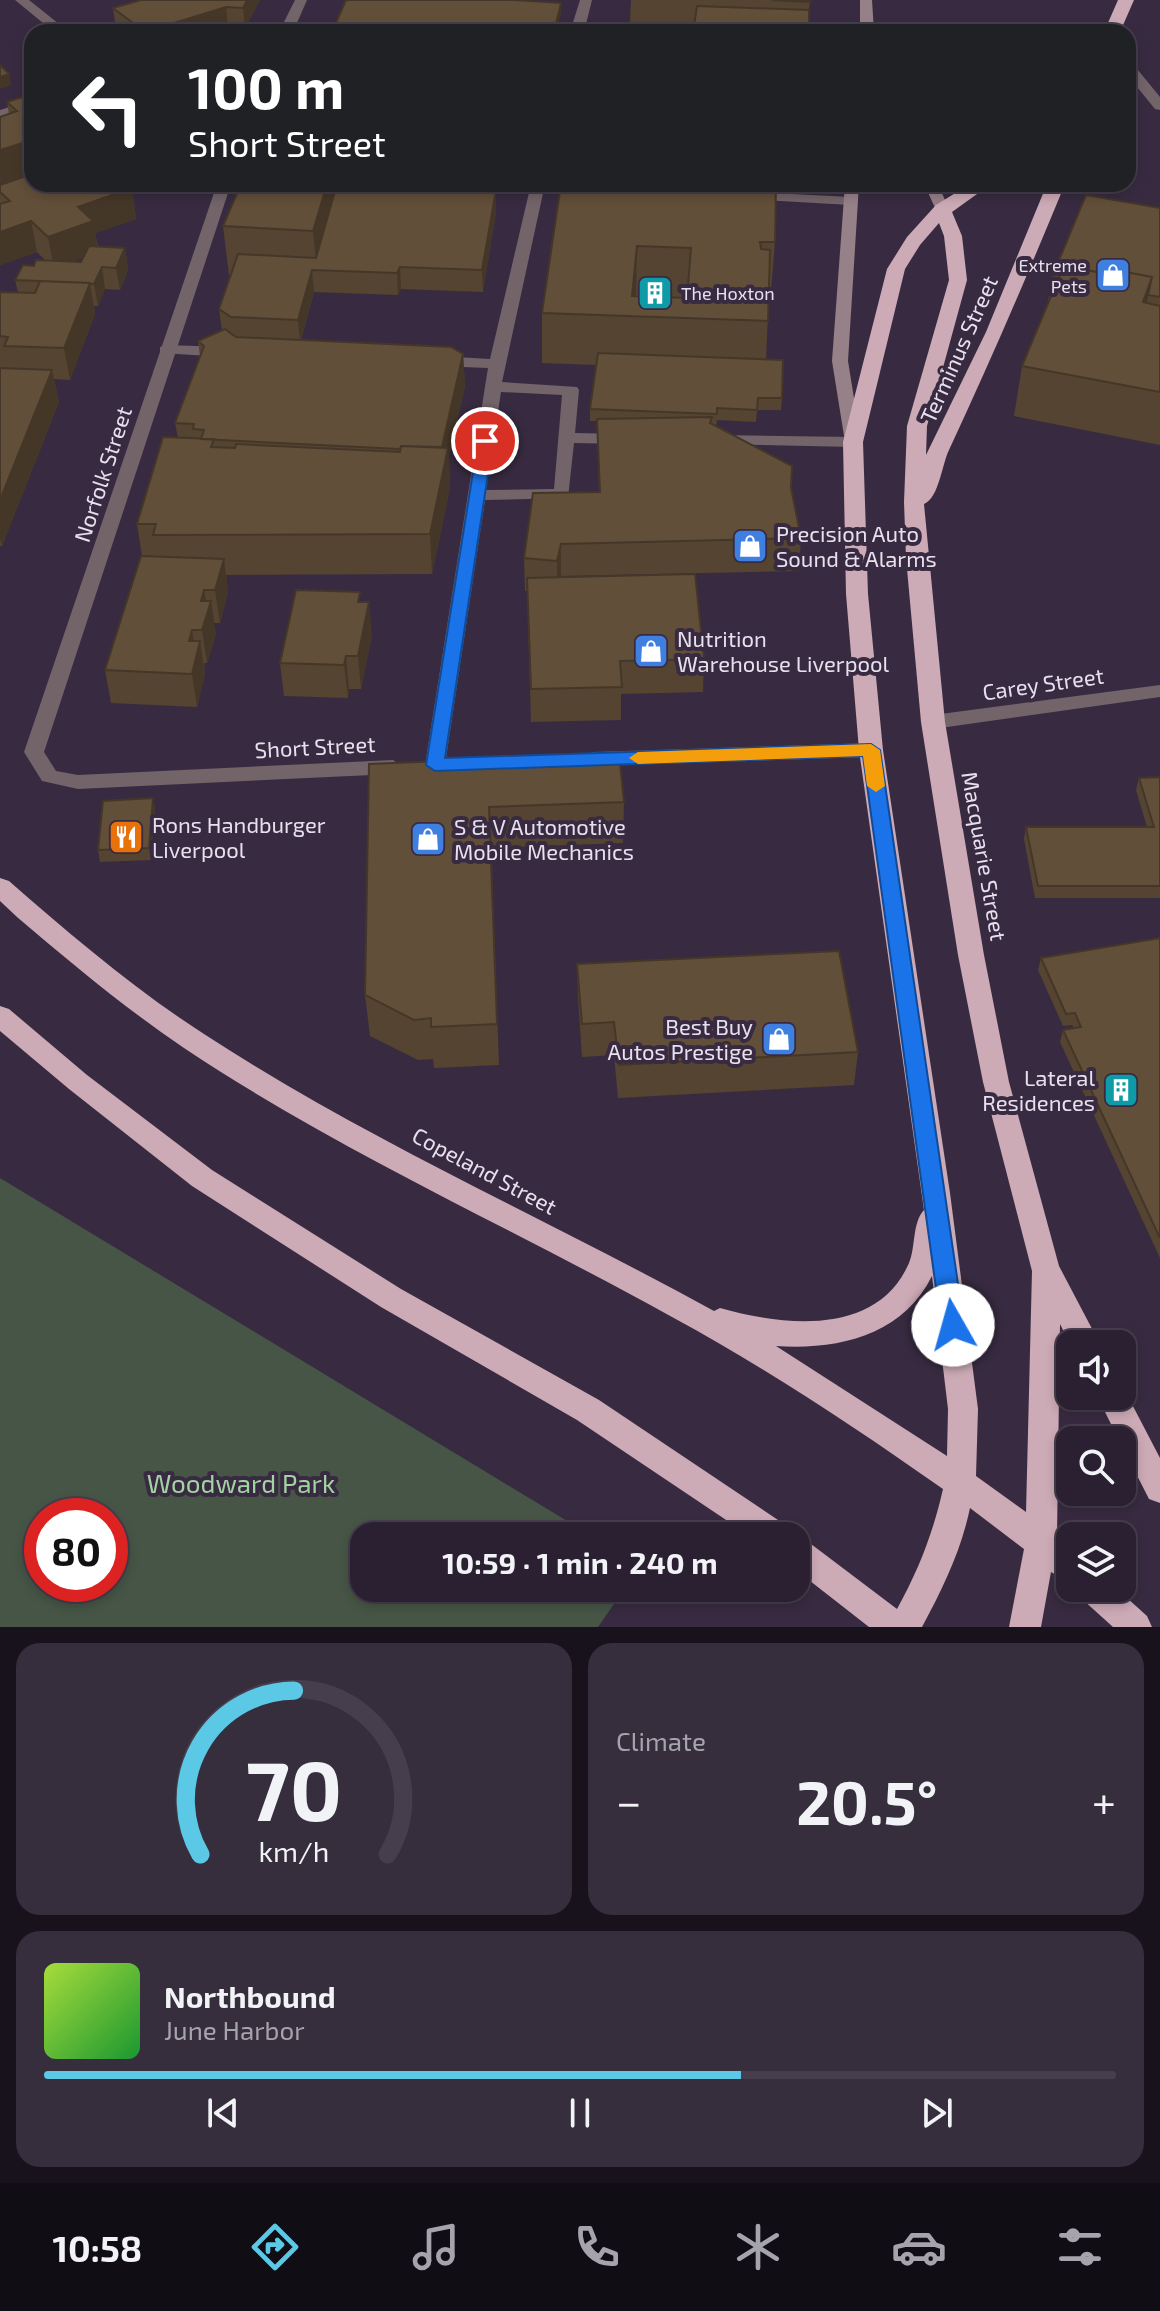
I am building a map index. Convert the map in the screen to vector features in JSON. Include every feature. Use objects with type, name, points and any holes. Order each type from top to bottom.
[{"type":"highway","points":[[1116,24],[1126,0]]},
{"type":"highway","points":[[905,1627],[934,1574],[948,1537],[960,1482],[963,1409],[936,1193],[871,750],[857,594],[853,442],[896,269],[918,233],[942,209],[969,192]]},
{"type":"highway","name":"Terminus Street","points":[[916,538],[919,506],[933,462],[995,332],[1053,192]]},
{"type":"highway","name":"Macquarie Street","points":[[942,209],[953,236],[958,280],[917,426],[916,538],[933,722],[951,842],[996,1082],[1046,1271],[1041,1541],[1025,1627]]},
{"type":"highway","name":"Copeland Street","points":[[0,887],[50,932],[219,1057],[309,1110],[685,1309],[862,1414],[960,1482],[1056,1555]]},
{"type":"highway","points":[[0,1016],[78,1082],[202,1178],[378,1290],[588,1410],[755,1522]]},
{"type":"highway","points":[[685,1309],[764,1332],[826,1333],[869,1323],[893,1307],[919,1275],[928,1245],[936,1193]]},
{"type":"highway","points":[[1046,1271],[1078,1330]]},
{"type":"highway","points":[[1119,1410],[1160,1489]]},
{"type":"highway","points":[[810,1562],[895,1627]]},
{"type":"highway","points":[[1108,1602],[1136,1627]]},
{"type":"street","points":[[21,0],[52,24]]},
{"type":"street","points":[[290,24],[301,0]]},
{"type":"street","points":[[579,24],[586,0]]},
{"type":"street","points":[[866,0],[867,24]]},
{"type":"street","points":[[1136,77],[1160,106]]},
{"type":"street","points":[[0,115],[24,107]]},
{"type":"street","name":"Norfolk Street","points":[[49,776],[34,752],[221,192]]},
{"type":"street","points":[[494,387],[571,390],[562,494],[477,495],[497,364],[536,192]]},
{"type":"street","points":[[702,440],[853,442],[840,361],[852,192],[742,196]]},
{"type":"street","name":"Macquarie Street","points":[[935,192],[942,209]]},
{"type":"street","points":[[166,350],[245,353]]},
{"type":"street","points":[[418,361],[497,364]]},
{"type":"street","points":[[566,438],[642,439]]},
{"type":"street","name":"Short Street","points":[[49,776],[78,782],[443,764],[477,495]]},
{"type":"street","name":"Carey Street","points":[[933,722],[1160,691]]},
{"type":"street","points":[[575,760],[871,750]]},
{"type":"green space","name":"Woodward Park","points":[[0,1178],[569,1522],[350,1522],[350,1602],[615,1602],[598,1627],[0,1627]]},
{"type":"building","points":[[141,0],[247,0],[243,8],[226,7],[171,24],[134,24],[113,8]]},
{"type":"building","points":[[346,0],[561,3],[556,24],[336,24]]},
{"type":"building","points":[[697,6],[809,10],[809,24],[694,24]]},
{"type":"building","points":[[0,65],[9,74],[0,77]]},
{"type":"building","points":[[24,97],[24,142],[0,150],[0,117],[17,111],[7,102]]},
{"type":"building","points":[[24,177],[24,192],[121,192],[78,207],[93,221],[48,237],[31,221],[0,232],[0,204],[10,201],[0,192],[0,185]]},
{"type":"building","points":[[238,192],[325,192],[313,231],[223,226]]},
{"type":"building","points":[[335,192],[496,192],[482,270],[400,267],[397,273],[312,270],[298,320],[231,317],[219,309],[238,254],[316,258]]},
{"type":"building","points":[[560,192],[776,192],[775,242],[760,242],[761,249],[770,250],[768,321],[542,313]],"holes":[[[637,246],[691,248],[687,298],[632,296]]]},
{"type":"building","points":[[1086,195],[1160,208],[1160,297],[1148,295],[1152,277],[1100,267],[1097,272],[1064,265],[1059,278],[1052,277]]},
{"type":"building","points":[[89,246],[125,248],[116,268],[102,267],[94,284],[15,280],[23,265],[34,266],[36,260],[81,262]]},
{"type":"building","points":[[1064,265],[1097,272],[1100,267],[1152,277],[1143,302],[1160,306],[1160,392],[1022,366]]},
{"type":"building","points":[[40,281],[90,283],[64,348],[4,346],[8,337],[0,336],[0,292],[35,293]]},
{"type":"building","points":[[225,329],[236,337],[451,347],[463,354],[442,447],[401,446],[400,449],[201,439],[204,430],[193,429],[194,424],[175,423],[204,346],[198,341]]},
{"type":"building","points":[[598,353],[783,360],[782,398],[758,398],[757,410],[717,408],[717,414],[590,409]]},
{"type":"building","points":[[0,368],[52,370],[0,500]]},
{"type":"building","points":[[712,417],[710,423],[792,466],[791,488],[801,538],[561,544],[557,561],[524,558],[533,493],[600,492],[597,419]]},
{"type":"building","points":[[163,437],[214,439],[211,447],[235,448],[236,444],[400,452],[401,446],[448,448],[430,534],[153,535],[156,524],[137,524]]},
{"type":"building","points":[[141,556],[224,559],[215,590],[204,590],[201,601],[211,601],[202,630],[192,630],[189,641],[200,641],[192,674],[105,670]]},
{"type":"building","points":[[695,574],[704,659],[620,661],[622,687],[531,689],[527,578]]},
{"type":"building","points":[[296,590],[360,592],[358,602],[369,602],[358,656],[346,656],[344,665],[280,663]]},
{"type":"building","points":[[619,754],[624,802],[489,807],[497,1024],[431,1027],[431,1018],[414,1020],[365,995],[369,764]]},
{"type":"building","points":[[1160,777],[1160,886],[1038,886],[1026,827],[1154,827],[1139,778]]},
{"type":"building","points":[[153,798],[149,848],[98,850],[103,801]]},
{"type":"building","name":"Lateral Residences","points":[[1160,938],[1160,1238],[1063,1030],[1081,1027],[1075,1013],[1066,1014],[1041,958]]},
{"type":"building","points":[[839,951],[858,1052],[619,1065],[614,1022],[582,1024],[577,964]]},
{"type":"slow traffic","points":[[638,758],[871,750],[876,786]]},
{"type":"place","name":"Extreme Pets","points":[[1113,275]]},
{"type":"place","name":"The Hoxton","points":[[655,293]]},
{"type":"place","name":"Precision Auto Sound & Alarms","points":[[750,546]]},
{"type":"place","name":"Nutrition Warehouse Liverpool","points":[[651,651]]},
{"type":"place","name":"Rons Handburger Liverpool","points":[[126,837]]},
{"type":"place","name":"S & V Automotive Mobile Mechanics","points":[[428,839]]},
{"type":"place","name":"Best Buy Autos Prestige","points":[[779,1039]]},
{"type":"place","name":"Lateral Residences","points":[[1121,1090]]},
{"type":"route","points":[[485,441],[435,765],[871,750],[953,1325]]}]
